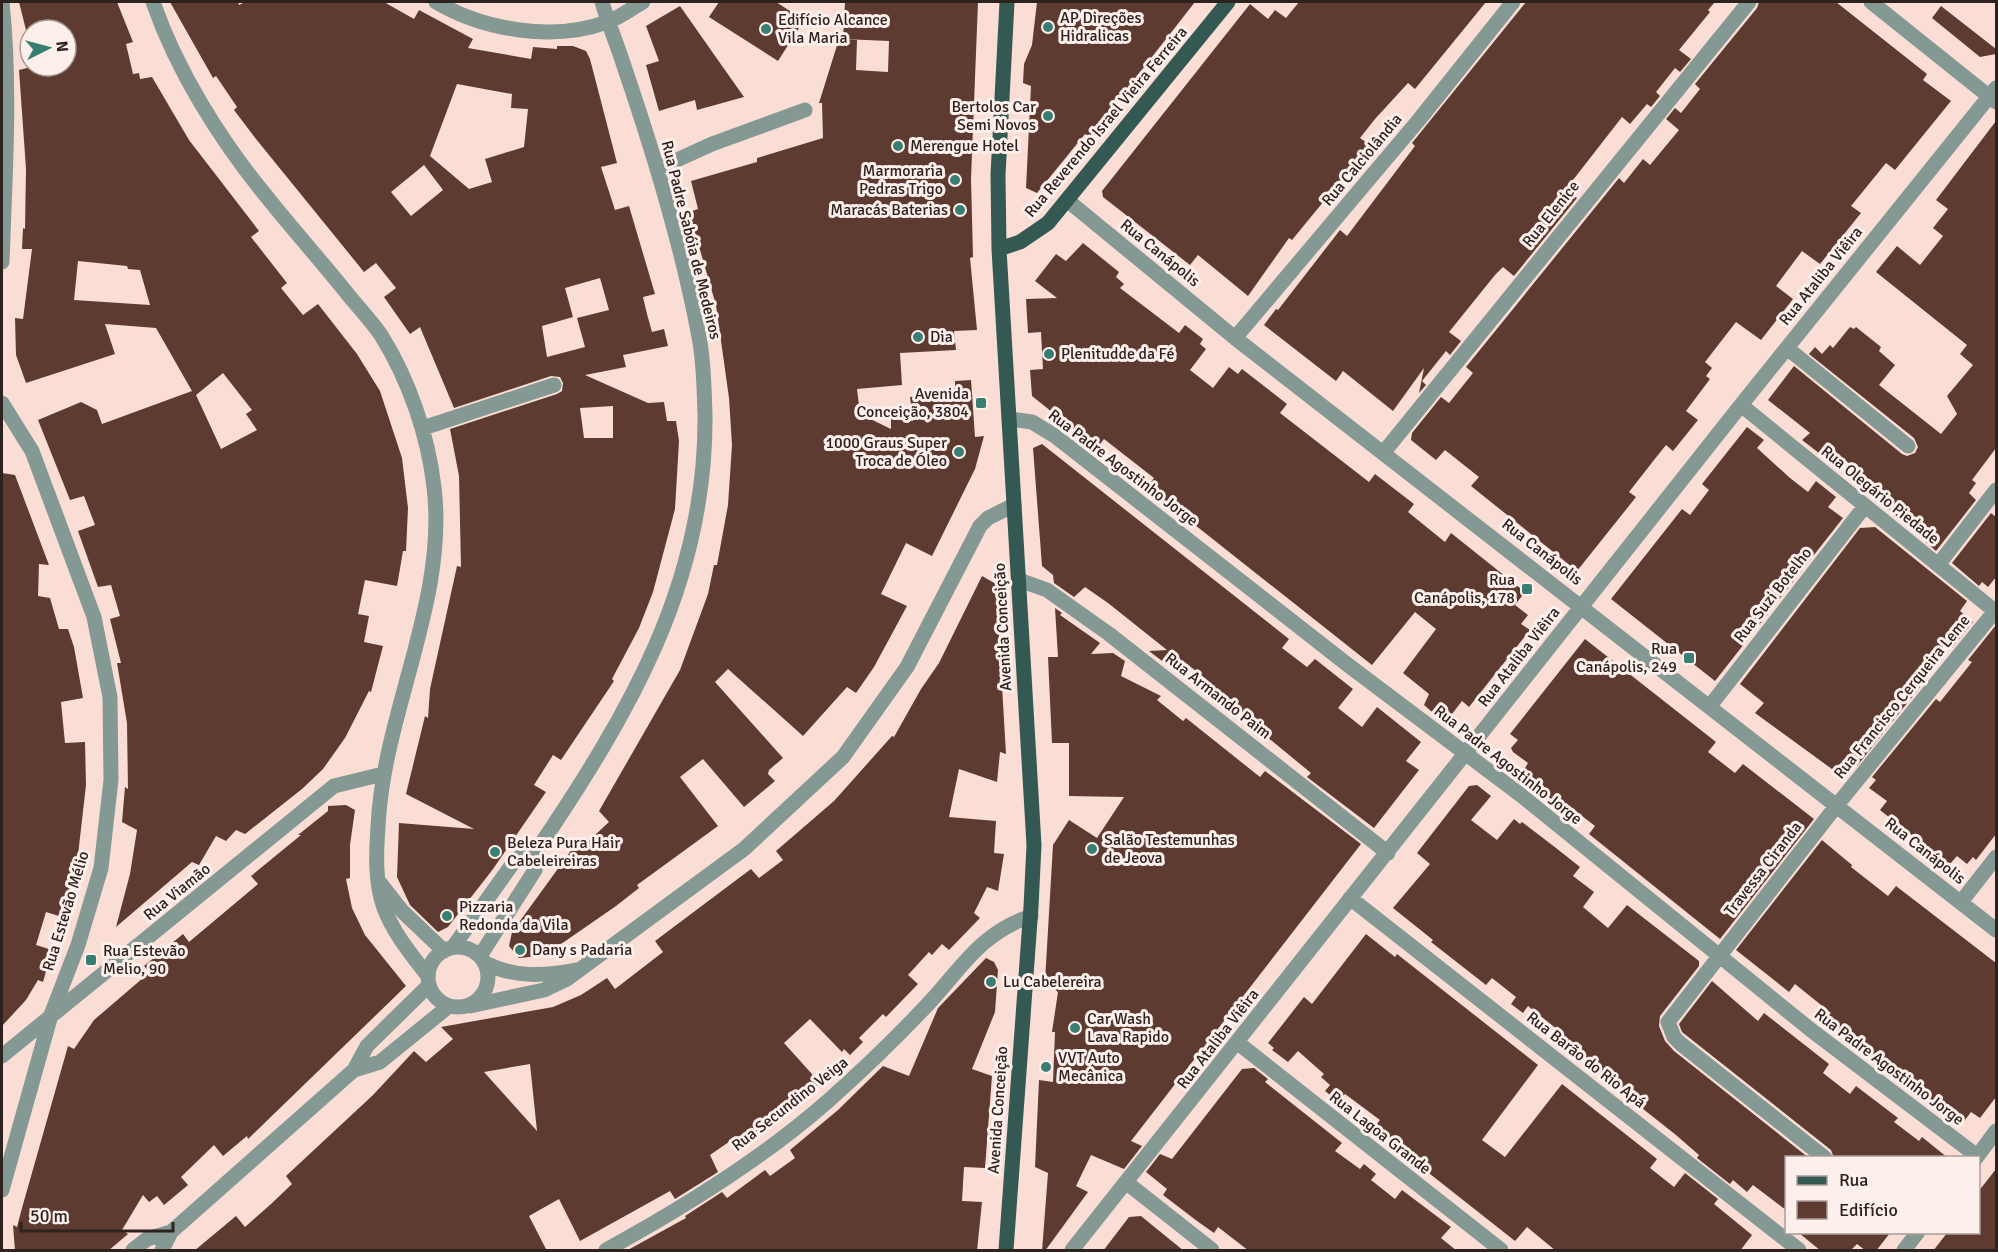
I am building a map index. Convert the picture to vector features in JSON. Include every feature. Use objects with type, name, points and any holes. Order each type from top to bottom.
[{"type":"main road","name":"Avenida Conceição","points":[[1006,1251],[1031,916],[1034,845],[999,249],[998,175],[1007,2]]},
{"type":"main road","name":"Rua Reverendo Israel Vieira Ferreira","points":[[999,249],[1020,242],[1038,232],[1067,200],[1228,2]]},
{"type":"street","points":[[2,2],[5,31],[2,262]]},
{"type":"street","points":[[153,2],[185,73],[226,142],[267,197],[381,334],[406,384],[423,428],[434,487],[436,528],[431,574],[383,774],[379,801],[378,879],[383,905],[391,923],[429,980],[433,994],[449,1006],[470,1006],[544,990],[561,982],[582,969],[744,849],[843,757],[907,667],[976,532],[988,518],[1014,505]]},
{"type":"street","points":[[436,2],[452,11],[528,32],[572,32],[608,22],[643,2]]},
{"type":"street","name":"Rua Padre Sabóia de Medeiros","points":[[482,959],[535,870],[537,850],[606,746],[634,695],[670,616],[694,530],[702,484],[705,439],[703,371],[699,339],[657,169],[602,2]]},
{"type":"street","name":"Rua Calciolândia","points":[[1235,338],[1418,121],[1513,2]]},
{"type":"street","name":"Rua Elenice","points":[[1384,452],[1749,2]]},
{"type":"street","points":[[1871,2],[1994,95]]},
{"type":"street","name":"Rua Ataliba Viêira","points":[[1072,1251],[1741,405],[1994,95]]},
{"type":"street","points":[[657,169],[712,144],[805,110]]},
{"type":"street","name":"Rua Canápolis","points":[[1067,200],[1235,338],[1996,930]]},
{"type":"street","points":[[1787,348],[1908,446]]},
{"type":"street","points":[[423,428],[554,385]]},
{"type":"street","name":"Rua Estevão Mélio","points":[[2,403],[32,451],[65,539],[94,617],[111,696],[111,780],[101,868],[78,945],[51,1015],[2,1190]]},
{"type":"street","name":"Rua Olegário Piedade","points":[[1741,405],[1996,612]]},
{"type":"street","name":"Rua Padre Agostinho Jorge","points":[[1009,419],[1032,422],[1050,432],[1466,754],[1811,1030],[1975,1156]]},
{"type":"street","points":[[1938,565],[1996,490]]},
{"type":"street","name":"Rua Suzi Botelho","points":[[1710,706],[1865,506]]},
{"type":"street","name":"Rua Armando Paim","points":[[1019,580],[1047,590],[1109,634],[1388,853]]},
{"type":"street","name":"Rua Francisco Cerqueira Leme","points":[[1837,805],[1996,612]]},
{"type":"street","name":"Rua Viamão","points":[[2,1056],[334,786],[383,774]]},
{"type":"street","name":"Travessa Ciranda","points":[[1822,1156],[1681,1044],[1671,1033],[1668,1022],[1837,805]]},
{"type":"street","name":"Rua Padre Sabóia de Medeiros","points":[[448,949],[516,860],[537,850]]},
{"type":"street","points":[[1962,902],[1996,857]]},
{"type":"street","points":[[378,879],[402,911],[448,949],[471,950],[500,970],[532,976],[582,969]]},
{"type":"street","name":"Rua Barão do Rio Apá","points":[[1350,898],[1799,1251]]},
{"type":"street","name":"Rua Secundino Veiga","points":[[606,1251],[686,1206],[825,1103],[928,1003],[990,936],[1010,924],[1031,916]]},
{"type":"street","points":[[162,1251],[171,1232],[354,1070],[367,1047],[429,980],[433,961],[448,949]]},
{"type":"street","points":[[470,1006],[485,993],[488,973],[482,959]]},
{"type":"street","points":[[354,1070],[380,1062],[449,1006]]},
{"type":"street","name":"Rua Lagoa Grande","points":[[1238,1043],[1501,1251]]},
{"type":"street","points":[[1977,1156],[1996,1131]]},
{"type":"street","points":[[1127,1183],[1212,1251]]},
{"type":"street","points":[[133,1251],[147,1239],[171,1232]]},
{"type":"street","points":[[1904,1251],[1917,1234]]},
{"type":"building","points":[[19,2],[117,2],[133,42],[126,44],[133,74],[139,73],[140,79],[152,77],[189,140],[259,231],[251,237],[287,283],[281,288],[303,315],[318,304],[357,354],[380,391],[402,458],[408,508],[406,551],[403,551],[397,586],[365,580],[358,614],[369,616],[364,642],[383,646],[371,692],[369,691],[345,738],[323,769],[302,789],[245,834],[236,830],[226,841],[216,836],[199,865],[192,862],[116,927],[130,874],[137,830],[122,822],[125,787],[128,789],[127,723],[117,663],[121,663],[110,619],[120,616],[111,585],[98,587],[78,531],[95,525],[84,496],[70,500],[38,420],[81,402],[97,410],[102,424],[192,391],[156,328],[105,324],[115,354],[26,383],[16,355],[15,318],[23,319],[32,249],[22,249],[23,228],[25,229],[26,169],[20,78],[78,78],[78,18],[23,18]],"holes":[[[78,261],[127,266],[128,269],[140,270],[150,305],[74,300]],[[223,373],[252,410],[246,414],[257,430],[221,449],[196,395]]]},
{"type":"building","points":[[170,2],[238,2],[239,5],[245,2],[384,2],[414,19],[419,10],[473,39],[468,48],[531,59],[533,47],[557,49],[557,46],[573,46],[586,51],[617,163],[601,167],[615,210],[629,206],[655,294],[643,297],[647,314],[652,332],[664,329],[668,346],[623,355],[626,367],[585,375],[648,403],[664,402],[667,421],[676,421],[679,441],[675,509],[653,592],[639,628],[612,679],[614,681],[561,760],[553,755],[534,785],[546,792],[493,869],[448,927],[438,932],[410,905],[397,877],[399,823],[474,829],[406,794],[425,716],[428,718],[430,689],[457,566],[461,567],[459,476],[450,429],[557,394],[562,391],[563,383],[560,377],[551,376],[454,408],[420,327],[410,334],[384,297],[396,288],[376,263],[364,272],[234,110],[237,107],[216,76],[213,78]],"holes":[[[457,84],[512,94],[511,108],[528,109],[524,147],[485,159],[492,182],[469,189],[430,156]],[[424,165],[443,190],[411,216],[391,192]],[[600,278],[609,310],[577,318],[585,347],[547,357],[542,326],[573,317],[565,288]],[[613,406],[613,438],[584,438],[580,408]]]},
{"type":"building","name":"Edifício Alcance Vila Maria","points":[[719,2],[776,2],[804,20],[778,61],[709,17]]},
{"type":"building","points":[[845,2],[978,2],[971,179],[973,257],[970,258],[977,330],[954,331],[956,350],[900,353],[902,385],[857,389],[860,414],[891,429],[891,419],[913,421],[910,397],[940,395],[940,389],[955,388],[955,381],[971,380],[975,437],[984,436],[975,469],[932,556],[906,543],[881,594],[907,606],[874,667],[856,693],[847,687],[803,736],[728,669],[715,682],[783,758],[769,770],[768,774],[775,781],[744,807],[703,759],[680,777],[718,826],[637,885],[639,888],[616,906],[564,942],[539,956],[519,958],[509,946],[512,932],[578,841],[583,846],[609,822],[599,811],[680,670],[708,594],[714,565],[717,565],[728,505],[732,445],[729,398],[716,305],[689,212],[698,209],[691,181],[757,162],[757,158],[823,138],[822,103],[819,103],[839,39],[857,40],[856,70],[888,72],[889,41],[843,39]]},
{"type":"building","points":[[1037,2],[1195,2],[1090,136],[1085,134],[1037,193],[1026,188],[1031,86],[1023,83],[1024,64],[1032,45]]},
{"type":"building","points":[[1299,2],[1486,2],[1415,89],[1408,83],[1375,119],[1360,138],[1370,145],[1292,240],[1289,238],[1248,296],[1198,255],[1190,265],[1103,197],[1102,191],[1250,4],[1268,19],[1275,10],[1286,18]]},
{"type":"building","points":[[1526,2],[1715,2],[1708,10],[1710,12],[1679,50],[1691,59],[1680,72],[1675,68],[1656,92],[1660,96],[1651,107],[1647,104],[1630,124],[1622,117],[1566,189],[1577,198],[1514,276],[1503,267],[1495,275],[1449,332],[1461,341],[1450,355],[1446,351],[1422,381],[1426,385],[1419,393],[1424,368],[1393,411],[1343,371],[1336,381],[1264,325],[1340,230],[1347,236],[1415,146],[1412,143]]},
{"type":"building","points":[[1759,2],[1836,2],[1927,74],[1923,80],[1951,101],[1895,170],[1886,163],[1851,206],[1861,213],[1820,264],[1802,251],[1776,286],[1793,299],[1761,340],[1736,322],[1705,362],[1712,368],[1706,376],[1710,379],[1686,411],[1698,420],[1673,451],[1666,445],[1629,492],[1636,497],[1577,571],[1471,486],[1479,477],[1445,450],[1436,460],[1411,440],[1412,433],[1441,397],[1449,403],[1473,373],[1466,367],[1619,178],[1624,183],[1643,159],[1650,165],[1679,130],[1666,119],[1675,108],[1681,113],[1700,89],[1695,84],[1757,8]]},
{"type":"building","points":[[680,6],[744,97],[697,110],[695,100],[659,111],[646,65],[659,61],[646,26]]},
{"type":"building","points":[[1941,6],[1996,49],[1996,54],[1980,57],[1932,18]]},
{"type":"building","points":[[1996,121],[1996,448],[1972,480],[1976,483],[1969,493],[1976,500],[1936,551],[1875,497],[1881,489],[1835,452],[1828,460],[1802,440],[1810,433],[1768,400],[1794,366],[1902,454],[1907,456],[1915,453],[1918,447],[1914,438],[1809,354],[1815,347],[1822,354],[1830,345],[1833,348],[1850,327],[1854,329],[1856,327],[1881,347],[1879,351],[1895,365],[1879,385],[1941,434],[1957,414],[1947,396],[1973,365],[1960,354],[1967,345],[1876,272],[1897,246],[1920,265],[1943,236],[1933,228],[1948,209],[1936,200]]},
{"type":"building","points":[[1083,243],[1119,272],[1116,277],[1124,284],[1120,288],[1179,333],[1185,325],[1203,339],[1200,344],[1206,349],[1190,370],[1213,388],[1229,367],[1238,374],[1242,369],[1287,404],[1280,413],[1369,482],[1375,474],[1414,504],[1408,512],[1445,542],[1451,533],[1525,592],[1515,605],[1528,615],[1521,624],[1530,630],[1469,707],[1462,701],[1445,723],[1424,705],[1429,694],[1403,673],[1436,629],[1415,612],[1372,665],[1147,487],[1154,478],[1104,439],[1097,448],[1032,396],[1030,370],[1043,369],[1041,332],[1028,333],[1026,299],[1057,298],[1035,281],[1056,254],[1066,261]]},
{"type":"building","points":[[1747,427],[1764,440],[1757,448],[1790,478],[1808,492],[1816,481],[1836,497],[1828,507],[1843,518],[1715,681],[1611,599],[1682,509],[1690,515],[1709,490],[1702,484]]},
{"type":"building","points":[[1042,444],[1289,639],[1282,648],[1307,667],[1315,659],[1353,689],[1338,708],[1362,727],[1377,707],[1421,742],[1406,761],[1419,770],[1374,828],[1307,777],[1311,773],[1260,731],[1261,729],[1202,684],[1206,679],[1182,660],[1176,667],[1170,667],[1149,651],[1167,650],[1108,603],[1085,587],[1074,597],[1054,583],[1053,575],[1042,566],[1033,448]]},
{"type":"building","points":[[2,473],[15,475],[49,565],[39,564],[38,596],[50,598],[59,629],[68,629],[74,647],[83,698],[61,702],[65,743],[85,742],[86,785],[78,855],[62,917],[46,912],[36,945],[52,950],[43,982],[38,980],[26,1000],[2,1026]]},
{"type":"building","points":[[1991,513],[1996,517],[1996,577],[1988,587],[1982,582],[1979,586],[1952,563]]},
{"type":"building","points":[[1875,527],[1967,601],[1960,611],[1973,622],[1952,648],[1946,643],[1915,683],[1920,687],[1857,766],[1848,759],[1836,772],[1755,713],[1764,703],[1740,684],[1860,528]]},
{"type":"building","points":[[982,576],[996,584],[1006,754],[1000,752],[997,782],[959,769],[949,817],[996,821],[994,853],[1004,854],[998,891],[987,887],[974,913],[980,918],[949,950],[942,944],[932,955],[929,952],[908,975],[918,984],[886,1017],[883,1014],[859,1038],[863,1042],[850,1055],[844,1049],[842,1052],[810,1019],[784,1043],[820,1083],[772,1127],[742,1146],[736,1137],[710,1155],[718,1172],[675,1199],[670,1191],[580,1241],[559,1199],[529,1216],[547,1251],[194,1251],[236,1216],[245,1227],[271,1204],[292,1184],[286,1176],[373,1095],[414,1051],[426,1062],[453,1039],[441,1027],[553,1007],[581,995],[607,978],[615,989],[663,952],[655,941],[751,869],[759,878],[783,860],[776,851],[834,801],[892,736],[894,737],[921,689],[939,663]],"holes":[[[530,1064],[537,1131],[484,1072]]]},
{"type":"building","points":[[1055,608],[1062,613],[1060,615],[1100,643],[1091,654],[1113,653],[1125,661],[1121,676],[1161,696],[1157,700],[1183,721],[1186,718],[1260,777],[1265,771],[1361,844],[1131,1141],[1142,1146],[1124,1169],[1091,1155],[1076,1186],[1088,1192],[1045,1251],[1042,1251],[1048,1173],[1035,1167],[1039,1080],[1053,1082],[1055,1032],[1052,1032],[1058,992],[1045,981],[1053,845],[1069,820],[1097,838],[1124,797],[1069,796],[1069,743],[1052,743],[1048,657],[1058,657]]},
{"type":"building","points":[[1996,625],[1996,834],[1976,860],[1973,857],[1967,864],[1957,856],[1949,865],[1880,810],[1887,801],[1869,788],[1876,780],[1872,777],[1936,699],[1940,702],[1972,662],[1968,660]]},
{"type":"building","points":[[1585,639],[1716,742],[1708,752],[1735,773],[1743,764],[1814,819],[1720,939],[1589,834],[1595,826],[1569,806],[1565,812],[1522,773],[1528,763],[1513,752],[1511,748],[1518,740],[1510,734]]},
{"type":"building","points":[[1477,785],[1491,796],[1471,820],[1497,840],[1514,819],[1520,824],[1522,822],[1580,867],[1573,876],[1594,892],[1583,907],[1608,928],[1627,905],[1699,961],[1699,966],[1660,1016],[1659,1026],[1665,1041],[1674,1051],[1806,1156],[1785,1156],[1785,1209],[1753,1185],[1747,1192],[1733,1180],[1730,1184],[1697,1158],[1699,1155],[1676,1135],[1557,1041],[1563,1034],[1528,1006],[1523,1013],[1511,1004],[1516,997],[1492,978],[1486,985],[1431,942],[1433,940],[1393,908],[1430,864],[1417,853],[1469,786]]},
{"type":"building","points":[[346,805],[355,810],[350,845],[350,878],[346,879],[352,908],[365,935],[406,986],[248,1139],[247,1136],[223,1156],[214,1145],[181,1177],[188,1185],[164,1205],[157,1196],[149,1202],[143,1195],[122,1230],[128,1234],[108,1251],[15,1251],[13,1225],[17,1227],[68,1046],[74,1049],[94,1020],[150,972],[144,966],[183,934],[189,942],[258,884],[251,876],[328,811],[328,806]]},
{"type":"building","points":[[1822,840],[1852,865],[1851,867],[1888,896],[1896,886],[1996,963],[1996,1097],[1980,1118],[1971,1112],[1962,1124],[1957,1120],[1953,1123],[1926,1102],[1929,1098],[1897,1073],[1895,1077],[1824,1021],[1831,1013],[1795,984],[1789,992],[1736,950]]},
{"type":"building","points":[[1366,934],[1395,957],[1397,954],[1538,1065],[1482,1140],[1505,1157],[1562,1084],[1657,1159],[1650,1168],[1674,1187],[1685,1173],[1718,1199],[1714,1204],[1752,1235],[1740,1251],[1556,1251],[1527,1227],[1515,1241],[1373,1129],[1380,1120],[1345,1094],[1338,1101],[1325,1091],[1330,1085],[1321,1077],[1324,1074],[1298,1051],[1288,1062],[1272,1050],[1274,1048],[1268,1043],[1304,997],[1312,1004]]},
{"type":"building","points":[[986,958],[994,962],[998,970],[995,1012],[972,1069],[992,1076],[985,1168],[964,1167],[962,1201],[982,1202],[977,1251],[626,1251],[686,1218],[685,1216],[722,1192],[727,1198],[765,1170],[770,1176],[795,1158],[790,1150],[838,1110],[883,1066],[909,1076],[938,1008]]},
{"type":"building","points":[[1712,981],[1758,1021],[1764,1013],[1829,1064],[1823,1073],[1850,1094],[1856,1086],[1898,1118],[1894,1122],[1919,1141],[1922,1137],[1946,1156],[1833,1156],[1831,1150],[1682,1032],[1679,1024]]},
{"type":"building","points":[[1254,1068],[1268,1079],[1265,1082],[1342,1143],[1335,1151],[1360,1169],[1364,1164],[1376,1174],[1371,1180],[1395,1199],[1402,1190],[1451,1227],[1441,1238],[1457,1251],[1249,1251],[1218,1227],[1214,1233],[1163,1195],[1167,1189],[1146,1172],[1160,1154],[1172,1159],[1242,1069]]},
{"type":"building","points":[[1996,1169],[1996,1251],[1933,1251],[1946,1234],[1980,1234],[1980,1189]]},
{"type":"building","points":[[1141,1216],[1184,1251],[1103,1251],[1129,1217]]},
{"type":"building","points":[[1800,1234],[1889,1234],[1876,1251],[1866,1251],[1857,1244],[1850,1251],[1821,1251]]},
{"type":"place","name":"AP Direções Hidralicas","points":[[1048,27]]},
{"type":"place","name":"Edifício Alcance Vila Maria","points":[[766,29]]},
{"type":"place","name":"Bertolos Car Semi Novos","points":[[1048,116]]},
{"type":"place","name":"Merengue Hotel","points":[[898,146]]},
{"type":"place","name":"Marmoraria Pedras Trigo","points":[[955,180]]},
{"type":"place","name":"Maracás Baterias","points":[[960,210]]},
{"type":"place","name":"Dia","points":[[918,337]]},
{"type":"place","name":"Plenitudde da Fé","points":[[1049,354]]},
{"type":"place","name":"Avenida Conceição, 3804","points":[[981,403]]},
{"type":"place","name":"1000 Graus Super Troca de Óleo","points":[[959,452]]},
{"type":"place","name":"Rua Canápolis, 178","points":[[1527,589]]},
{"type":"place","name":"Rua Canápolis, 249","points":[[1689,658]]},
{"type":"place","name":"Salão Testemunhas de Jeova","points":[[1092,849]]},
{"type":"place","name":"Beleza Pura Hair Cabeleireiras","points":[[495,852]]},
{"type":"place","name":"Pizzaria Redonda da Vila","points":[[447,916]]},
{"type":"place","name":"Dany s Padaria","points":[[520,950]]},
{"type":"place","name":"Rua Estevão Melio, 90","points":[[91,960]]},
{"type":"place","name":"Lu Cabelereira","points":[[991,982]]},
{"type":"place","name":"Car Wash Lava Rapido","points":[[1075,1028]]},
{"type":"place","name":"VVT Auto Mecânica","points":[[1046,1067]]}]
